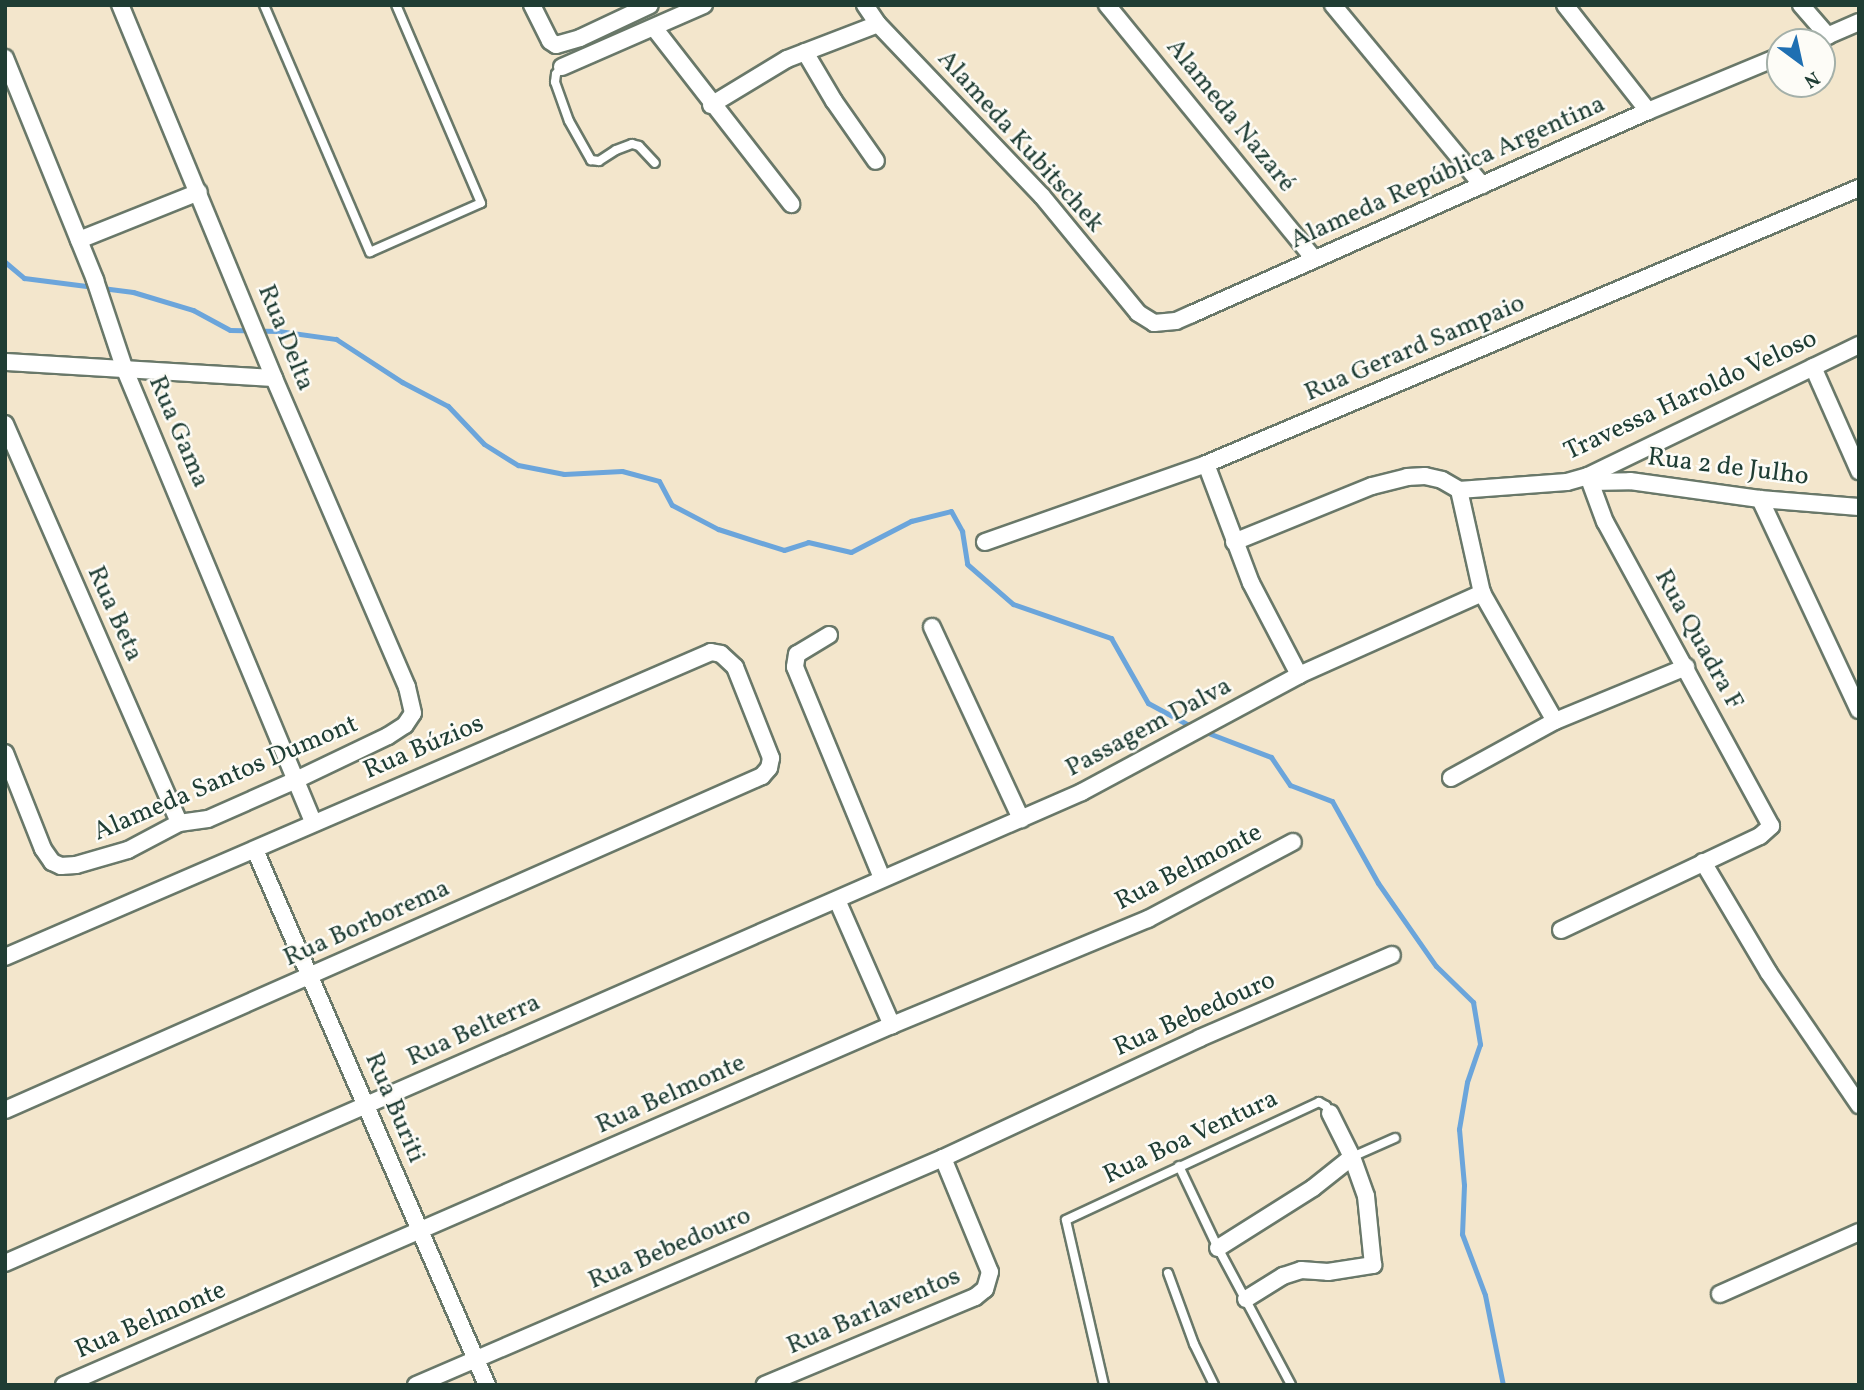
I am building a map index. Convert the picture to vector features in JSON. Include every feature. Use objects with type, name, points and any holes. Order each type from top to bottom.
[{"type":"street","name":"Rua Delta","points":[[120,5],[274,378],[407,687]]},
{"type":"street","points":[[532,5],[550,41],[556,45],[580,38],[650,5]]},
{"type":"street","points":[[562,67],[655,29],[704,5]]},
{"type":"street","name":"Alameda Kubitschek","points":[[865,5],[878,24],[1042,196],[1138,313]]},
{"type":"street","name":"Alameda Nazaré","points":[[1107,5],[1314,259]]},
{"type":"street","points":[[1333,5],[1482,185]]},
{"type":"street","points":[[1565,5],[1648,111]]},
{"type":"street","points":[[1801,5],[1814,28]]},
{"type":"street","points":[[1836,32],[1859,22]]},
{"type":"street","points":[[711,105],[770,67],[878,24]]},
{"type":"street","points":[[655,29],[711,105],[791,204]]},
{"type":"street","points":[[805,52],[876,161]]},
{"type":"street","name":"Rua Gama","points":[[5,58],[79,240],[125,370],[313,822]]},
{"type":"street","name":"Alameda República Argentina","points":[[1138,313],[1154,323],[1176,321],[1648,111],[1766,62]]},
{"type":"street","name":"Rua Gerard Sampaio","points":[[985,542],[1206,464],[1859,188]]},
{"type":"street","points":[[79,240],[199,192]]},
{"type":"street","name":"Travessa Haroldo Veloso","points":[[1459,490],[1590,479],[1859,345]]},
{"type":"street","points":[[5,362],[274,378]]},
{"type":"street","points":[[1813,367],[1859,471]]},
{"type":"street","name":"Rua Beta","points":[[5,424],[179,823]]},
{"type":"street","points":[[1206,464],[1251,583],[1300,675]]},
{"type":"street","points":[[1234,542],[1372,486],[1406,477],[1442,480],[1459,490],[1482,593],[1555,721]]},
{"type":"street","name":"Rua 2 de Julho","points":[[1590,479],[1630,481],[1760,499],[1859,507]]},
{"type":"street","name":"Rua Quadra F","points":[[1590,479],[1605,522],[1771,826],[1760,836],[1703,862]]},
{"type":"street","points":[[1760,499],[1859,710]]},
{"type":"street","name":"Passagem Dalva","points":[[836,900],[1122,772],[1300,675],[1482,593]]},
{"type":"street","points":[[932,627],[1021,819]]},
{"type":"street","points":[[829,635],[797,654],[795,667],[881,878]]},
{"type":"street","name":"Rua Búzios","points":[[5,957],[711,652],[721,654],[735,667],[771,758],[767,772],[747,782]]},
{"type":"street","points":[[1451,778],[1555,721],[1686,667]]},
{"type":"street","name":"Alameda Santos Dumont","points":[[5,753],[36,835],[52,862],[61,866],[76,865],[128,850],[179,823],[208,819],[296,780],[405,725],[413,713],[407,687]]},
{"type":"street","name":"Rua Borborema","points":[[5,1110],[747,782]]},
{"type":"street","name":"Rua Belmonte","points":[[64,1385],[892,1025],[1148,919],[1293,842]]},
{"type":"street","name":"Rua Buriti","points":[[255,850],[312,976],[486,1385]]},
{"type":"street","points":[[1561,930],[1703,862],[1769,973],[1859,1105]]},
{"type":"street","points":[[836,900],[892,1025]]},
{"type":"street","name":"Rua Belterra","points":[[5,1263],[836,900]]},
{"type":"street","name":"Rua Bebedouro","points":[[416,1385],[943,1158],[1200,1038],[1392,954]]},
{"type":"street","points":[[1246,1299],[1283,1276],[1301,1270],[1328,1272],[1373,1265],[1366,1196],[1352,1157],[1330,1114]]},
{"type":"street","points":[[1218,1248],[1313,1188],[1352,1157]]},
{"type":"street","name":"Rua Barlaventos","points":[[765,1385],[975,1297],[990,1282],[990,1272],[943,1158]]},
{"type":"street","points":[[1720,1294],[1859,1232]]},
{"type":"lane","points":[[264,5],[370,253],[481,204],[396,5]]},
{"type":"lane","points":[[562,67],[556,74],[555,82],[569,121],[590,160],[599,162],[616,150],[632,144],[639,146],[655,163]]},
{"type":"lane","name":"Rua Boa Ventura","points":[[1104,1385],[1066,1220],[1319,1102],[1326,1106],[1330,1114]]},
{"type":"lane","points":[[1352,1157],[1395,1138]]},
{"type":"lane","points":[[1179,1166],[1218,1248],[1291,1385]]},
{"type":"lane","points":[[1168,1273],[1194,1345],[1214,1385]]},
{"type":"waterway","points":[[5,262],[24,278],[133,292],[193,310],[230,330],[278,331],[336,339],[402,382],[448,406],[484,444],[518,465],[564,474],[622,471],[659,481],[672,505],[718,529],[784,550],[808,542],[851,552],[911,521],[951,511],[962,531],[967,564],[1013,604],[1111,638],[1148,703],[1194,728]]},
{"type":"waterway","points":[[1203,731],[1271,757],[1290,785],[1332,801],[1378,883],[1436,966],[1473,1002],[1480,1044],[1467,1082],[1459,1129],[1464,1185],[1462,1234],[1485,1295],[1503,1385]]}]
